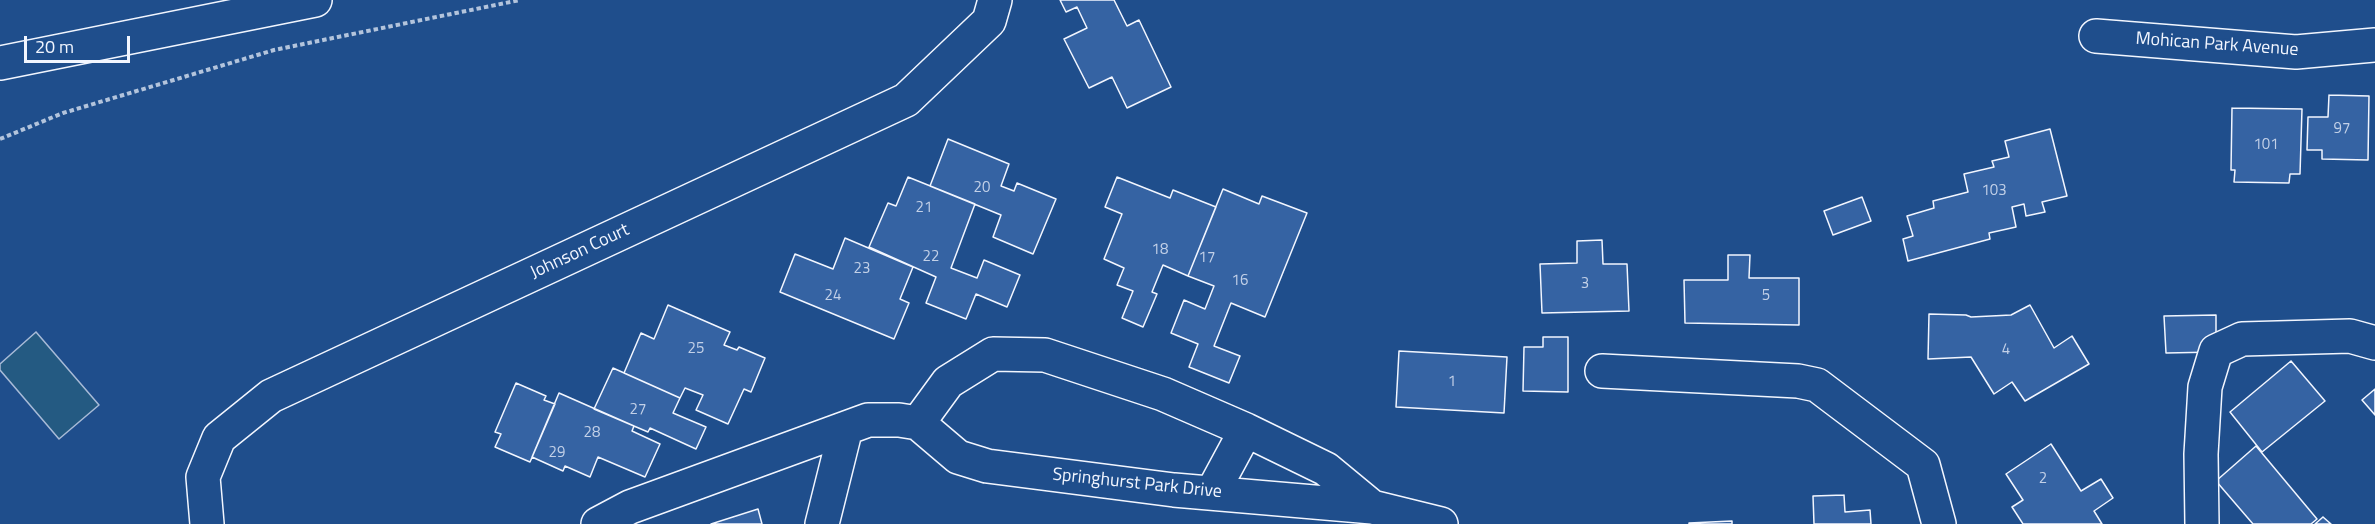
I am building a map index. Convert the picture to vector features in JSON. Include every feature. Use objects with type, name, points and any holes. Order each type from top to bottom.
[{"type":"street","points":[[0,63],[315,0]]},
{"type":"street","name":"Johnson Court","points":[[207,524],[203,477],[219,438],[271,396],[906,100],[989,21],[995,0]]},
{"type":"street","name":"Mohican Park Avenue","points":[[2096,36],[2296,52],[2375,45]]},
{"type":"street","points":[[2202,524],[2201,454],[2205,387],[2217,351],[2242,339],[2350,336],[2375,343]]},
{"type":"street","points":[[598,524],[630,507],[868,420],[899,420],[918,423],[948,382],[993,354],[1045,355],[1163,394],[1246,430],[1326,469],[1372,507]]},
{"type":"street","points":[[1602,371],[1797,381],[1817,385],[1923,465],[1939,524]]},
{"type":"street","name":"Springhurst Park Drive","points":[[918,423],[958,457],[987,466],[1212,493],[1372,507],[1441,524]]},
{"type":"street","points":[[822,524],[846,428]]},
{"type":"street","points":[[1212,493],[1246,430]]},
{"type":"path","points":[[0,139],[63,113],[274,50],[520,0]]},
{"type":"shaded area","points":[[36,332],[99,405],[59,439],[0,370],[0,364]]},
{"type":"building","points":[[1060,0],[1114,0],[1127,26],[1139,20],[1171,87],[1127,108],[1112,77],[1089,88],[1064,39],[1087,28],[1077,7],[1066,12]]},
{"type":"building","points":[[2329,95],[2369,96],[2368,160],[2322,159],[2322,150],[2307,150],[2308,117],[2328,117]]},
{"type":"building","points":[[2232,108],[2302,109],[2300,174],[2290,174],[2289,183],[2234,182],[2235,170],[2231,170]]},
{"type":"building","points":[[2050,129],[2067,196],[2042,202],[2045,212],[2026,216],[2024,204],[2012,207],[2016,227],[1989,233],[1990,239],[1908,261],[1903,239],[1913,236],[1907,216],[1934,208],[1933,201],[1968,192],[1964,174],[1994,167],[1992,161],[2009,157],[2005,141]]},
{"type":"building","points":[[948,139],[1009,164],[1001,186],[1014,191],[1017,183],[1056,199],[1033,254],[993,237],[1001,215],[930,186]]},
{"type":"building","points":[[908,177],[975,204],[951,268],[977,278],[984,260],[1020,275],[1007,307],[976,294],[966,319],[926,303],[936,277],[869,247],[888,203],[896,206]]},
{"type":"building","points":[[1117,177],[1170,198],[1173,190],[1216,207],[1188,276],[1163,265],[1152,292],[1157,294],[1143,327],[1122,318],[1133,291],[1117,285],[1124,268],[1104,259],[1122,214],[1105,207]]},
{"type":"building","points":[[1223,189],[1259,204],[1262,196],[1307,213],[1265,317],[1231,303],[1214,346],[1240,356],[1229,383],[1189,367],[1198,344],[1171,333],[1184,300],[1205,309],[1214,286],[1188,276]]},
{"type":"building","points":[[1862,197],[1871,221],[1833,235],[1824,211]]},
{"type":"building","points":[[845,238],[913,267],[900,299],[909,303],[894,339],[780,292],[795,254],[833,269]]},
{"type":"building","points":[[1602,240],[1603,264],[1627,264],[1629,311],[1542,313],[1540,264],[1577,263],[1577,241]]},
{"type":"building","points":[[1728,255],[1750,255],[1749,278],[1799,278],[1799,325],[1685,323],[1684,280],[1728,280]]},
{"type":"building","points":[[668,305],[730,332],[724,345],[737,350],[739,347],[765,358],[751,392],[744,389],[728,424],[696,410],[703,395],[685,388],[680,398],[624,373],[641,333],[654,339]]},
{"type":"building","points":[[2030,305],[2054,348],[2072,336],[2089,364],[2025,401],[2012,382],[1994,394],[1971,357],[1928,359],[1929,314],[1971,317],[2011,315]]},
{"type":"building","points":[[2216,315],[2216,352],[2166,353],[2164,316]]},
{"type":"building","points":[[1543,337],[1568,337],[1568,392],[1523,391],[1524,347],[1543,347]]},
{"type":"building","points":[[1399,351],[1507,357],[1504,413],[1396,407]]},
{"type":"building","points":[[2291,361],[2325,401],[2262,452],[2230,412]]},
{"type":"building","points":[[613,368],[680,398],[673,413],[706,427],[696,449],[650,428],[648,432],[594,409]]},
{"type":"building","points":[[516,383],[546,396],[544,400],[555,404],[530,462],[495,447],[501,434],[495,432]]},
{"type":"building","points":[[2375,389],[2375,415],[2362,400]]},
{"type":"building","points":[[559,393],[634,426],[632,431],[660,444],[645,477],[598,457],[590,477],[565,466],[563,471],[532,457]]},
{"type":"building","points":[[2051,444],[2081,491],[2101,479],[2113,498],[2094,511],[2102,524],[2023,524],[2012,507],[2023,500],[2006,474]]},
{"type":"building","points":[[2256,446],[2317,519],[2311,524],[2253,524],[2216,481]]},
{"type":"building","points":[[1844,495],[1845,512],[1870,510],[1871,524],[1814,524],[1813,496]]},
{"type":"building","points":[[758,509],[762,524],[711,524]]},
{"type":"building","points":[[2323,517],[2331,524],[2315,524]]},
{"type":"building","points":[[1732,521],[1732,524],[1689,524],[1689,523]]}]
